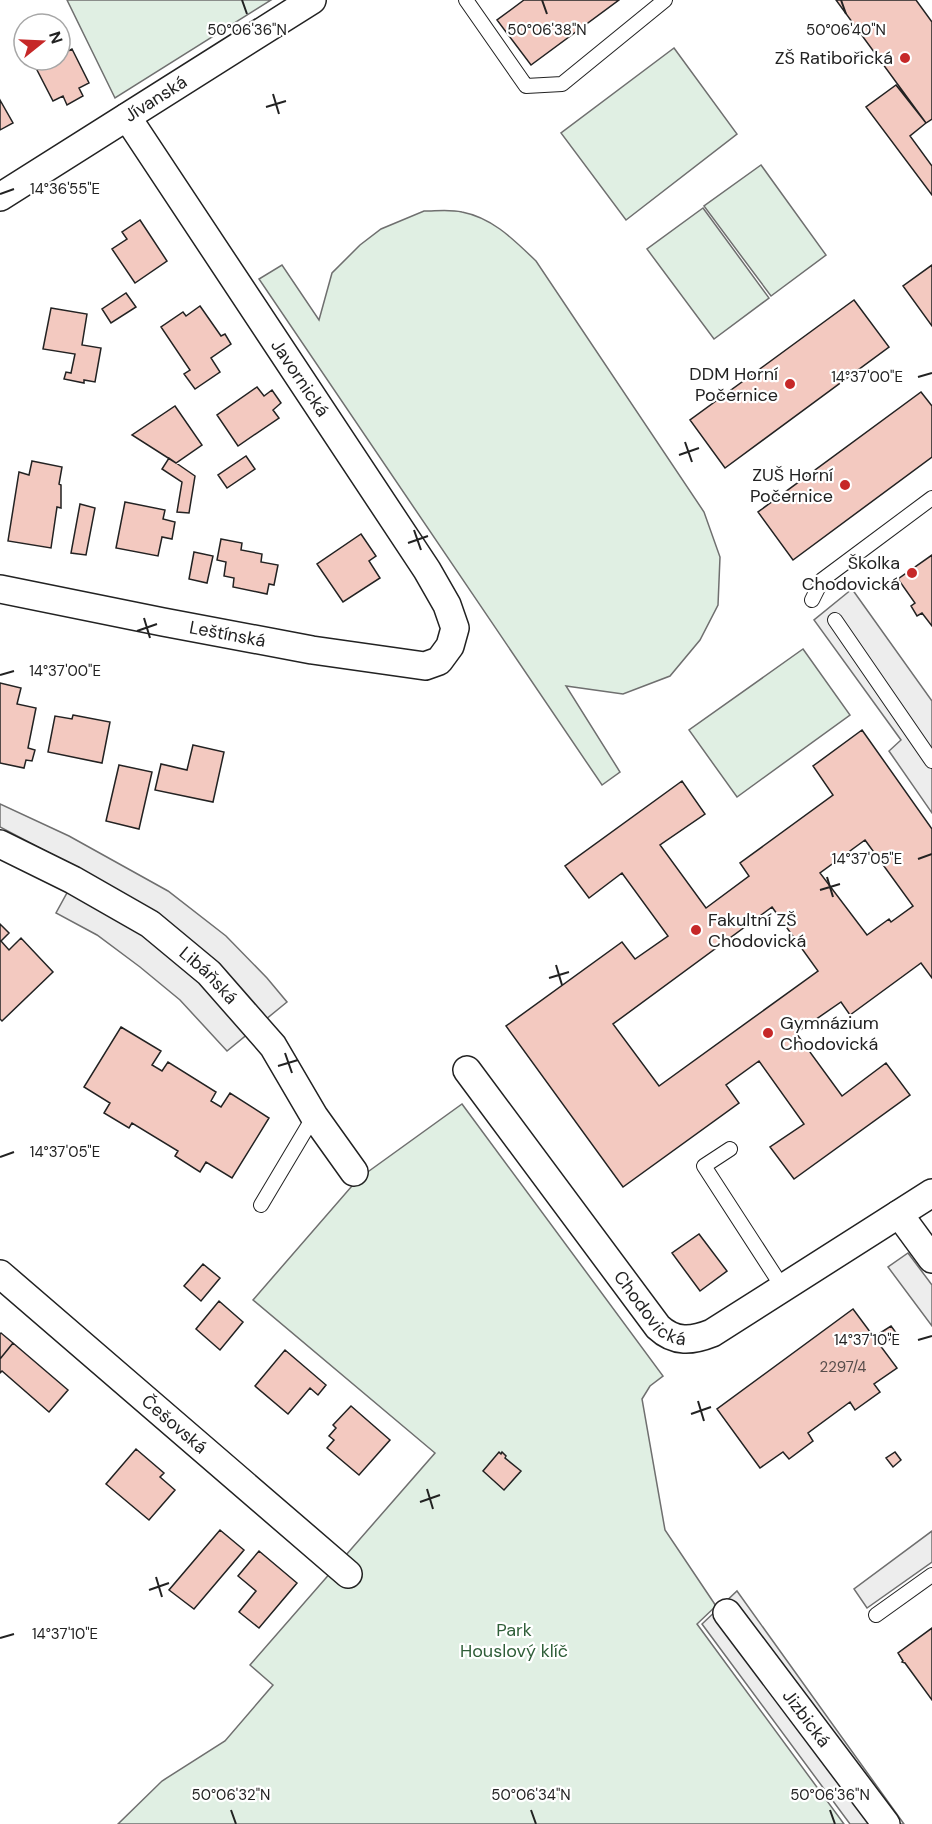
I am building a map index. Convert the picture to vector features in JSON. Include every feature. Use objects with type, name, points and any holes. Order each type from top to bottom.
[{"type":"street","name":"Jívanská","points":[[0,197],[312,0]]},
{"type":"street","name":"Javornická","points":[[127,117],[428,570],[447,605],[455,627],[450,646]]},
{"type":"street","name":"Leštínská","points":[[0,589],[312,650],[395,663],[425,666],[439,661],[450,646]]},
{"type":"street","name":"Libáňská","points":[[0,844],[73,880],[150,924],[209,973],[273,1046],[314,1116],[354,1172]]},
{"type":"street","name":"Chodovická","points":[[467,1070],[664,1332],[682,1340],[705,1336],[932,1193]]},
{"type":"street","points":[[899,1214],[932,1259]]},
{"type":"street","name":"Češovská","points":[[0,1274],[348,1574]]},
{"type":"street","name":"Jizbická","points":[[727,1613],[886,1824]]},
{"type":"lane","points":[[466,0],[526,86],[562,84],[665,0]]},
{"type":"lane","points":[[812,600],[822,580],[932,498]]},
{"type":"lane","points":[[835,620],[932,761]]},
{"type":"lane","points":[[261,1205],[314,1116]]},
{"type":"lane","points":[[730,1149],[704,1166],[783,1288]]},
{"type":"lane","points":[[876,1615],[932,1575]]},
{"type":"green space","points":[[67,0],[271,0],[115,98]]},
{"type":"green space","points":[[674,48],[737,134],[626,220],[561,133]]},
{"type":"green space","points":[[761,165],[826,255],[771,296],[704,206]]},
{"type":"green space","points":[[703,208],[769,298],[714,339],[647,249]]},
{"type":"green space","points":[[424,211],[457,211],[484,219],[520,245],[536,261],[704,512],[720,557],[718,605],[700,640],[670,676],[623,694],[566,686],[620,772],[602,785],[259,279],[282,265],[319,320],[332,273],[360,245],[381,229]]},
{"type":"green space","points":[[803,649],[850,715],[737,797],[689,730]]},
{"type":"green space","name":"Park Houslový klíč","points":[[462,1104],[663,1376],[650,1386],[642,1399],[665,1530],[716,1606],[697,1624],[844,1824],[118,1824],[162,1781],[225,1741],[273,1685],[250,1665],[435,1453],[253,1300],[358,1179]]},
{"type":"shaded area","points":[[852,589],[932,701],[932,813],[889,751],[901,740],[814,620]]},
{"type":"shaded area","points":[[0,804],[69,836],[168,891],[226,936],[287,1002],[227,1051],[180,1000],[140,967],[97,935],[56,913],[80,869],[0,827]]},
{"type":"shaded area","points":[[908,1253],[932,1285],[932,1326],[888,1267]]},
{"type":"shaded area","points":[[932,1531],[932,1562],[867,1608],[854,1589]]},
{"type":"shaded area","points":[[737,1591],[904,1824],[850,1824],[702,1624]]},
{"type":"building","points":[[524,0],[619,0],[531,65],[497,20]]},
{"type":"building","name":"ZŠ Ratibořická","points":[[836,0],[916,0],[932,22],[932,119],[926,123]]},
{"type":"building","points":[[72,49],[89,83],[79,88],[83,96],[67,105],[63,96],[53,101],[38,72],[72,72]]},
{"type":"building","points":[[896,85],[926,123],[910,136],[932,166],[932,195],[866,107]]},
{"type":"building","points":[[0,100],[13,123],[0,130]]},
{"type":"building","points":[[140,220],[167,261],[135,283],[112,249],[127,239],[122,232]]},
{"type":"building","points":[[932,265],[932,326],[903,286]]},
{"type":"building","points":[[126,293],[136,307],[111,323],[102,309]]},
{"type":"building","name":"DDM Horní Počernice","points":[[854,300],[889,347],[725,468],[690,420]]},
{"type":"building","points":[[200,306],[221,336],[225,334],[231,344],[211,358],[220,372],[195,389],[184,374],[190,370],[161,327],[183,312],[186,316]]},
{"type":"building","points":[[51,308],[87,314],[82,345],[101,348],[95,382],[84,380],[84,383],[64,379],[66,372],[71,373],[75,354],[43,349]]},
{"type":"building","points":[[257,387],[264,396],[272,390],[281,403],[273,410],[279,418],[238,446],[217,415]]},
{"type":"building","name":"ZUŠ Horní Počernice","points":[[921,392],[932,406],[932,457],[793,560],[758,512]]},
{"type":"building","points":[[175,406],[202,445],[176,463],[132,435]]},
{"type":"building","points":[[246,456],[255,469],[227,488],[218,475]]},
{"type":"building","points":[[169,458],[195,476],[189,513],[177,512],[182,482],[162,469]]},
{"type":"building","points":[[32,461],[62,467],[59,484],[61,485],[61,508],[57,507],[51,548],[8,541],[19,472],[29,475]]},
{"type":"building","points":[[125,502],[165,510],[163,519],[175,522],[172,539],[162,537],[158,556],[116,548]]},
{"type":"building","points":[[80,504],[95,508],[86,555],[71,553]]},
{"type":"building","points":[[361,534],[376,556],[369,561],[380,578],[343,602],[317,564]]},
{"type":"building","points":[[221,539],[242,543],[241,550],[262,554],[261,562],[278,565],[274,585],[269,584],[267,594],[233,587],[234,578],[224,576],[226,562],[217,560]]},
{"type":"building","points":[[194,552],[213,556],[207,583],[189,579]]},
{"type":"building","points":[[932,555],[932,626],[922,613],[917,616],[911,606],[915,603],[898,579]]},
{"type":"building","points":[[0,683],[21,688],[17,704],[36,708],[28,748],[35,750],[32,761],[26,760],[24,768],[0,763]]},
{"type":"building","points":[[73,715],[110,722],[102,763],[48,752],[55,716],[72,719]]},
{"type":"building","points":[[862,730],[932,829],[932,978],[921,963],[850,1015],[841,1002],[796,1033],[842,1096],[886,1063],[910,1095],[794,1179],[770,1147],[804,1124],[759,1061],[726,1085],[739,1103],[623,1187],[506,1026],[622,942],[635,959],[668,936],[622,873],[589,898],[565,866],[682,781],[705,814],[660,845],[706,908],[749,876],[740,863],[833,795],[813,766]],"holes":[[[865,840],[913,906],[891,922],[889,919],[867,935],[820,873]],[[772,907],[818,971],[659,1086],[613,1024]]]},
{"type":"building","points":[[193,745],[224,752],[213,802],[155,790],[161,764],[187,770]]},
{"type":"building","points":[[119,765],[152,772],[139,829],[106,821]]},
{"type":"building","points":[[0,924],[9,933],[1,941],[9,950],[21,938],[53,972],[2,1021],[0,1019]]},
{"type":"building","points":[[121,1027],[161,1051],[152,1065],[162,1071],[168,1062],[216,1092],[211,1101],[221,1107],[230,1093],[269,1118],[232,1178],[206,1162],[200,1172],[175,1156],[178,1151],[132,1123],[129,1128],[104,1113],[110,1103],[84,1087]]},
{"type":"building","points":[[699,1234],[727,1271],[700,1291],[672,1253]]},
{"type":"building","points":[[203,1264],[220,1278],[201,1301],[184,1286]]},
{"type":"building","points":[[219,1301],[243,1322],[220,1350],[196,1329]]},
{"type":"building","points":[[853,1309],[897,1368],[874,1384],[880,1392],[855,1410],[850,1402],[808,1433],[813,1441],[789,1459],[783,1452],[760,1468],[717,1409]]},
{"type":"building","points":[[891,1326],[897,1334],[886,1342],[880,1333]]},
{"type":"building","points":[[0,1334],[13,1343],[0,1359]]},
{"type":"building","points":[[13,1343],[68,1390],[49,1412],[2,1371],[0,1373],[0,1359]]},
{"type":"building","points":[[285,1350],[326,1385],[318,1395],[310,1388],[288,1414],[255,1386]]},
{"type":"building","points":[[351,1406],[390,1440],[359,1475],[327,1448],[334,1440],[329,1436],[336,1428],[333,1425]]},
{"type":"building","points":[[136,1449],[164,1473],[160,1477],[175,1490],[149,1520],[106,1484]]},
{"type":"building","points":[[499,1452],[501,1454],[502,1452],[505,1458],[521,1471],[504,1490],[483,1471]]},
{"type":"building","points":[[895,1452],[901,1460],[893,1467],[886,1458]]},
{"type":"building","points":[[220,1530],[244,1550],[194,1609],[169,1590]]},
{"type":"building","points":[[259,1551],[297,1583],[259,1628],[239,1612],[256,1591],[238,1576]]},
{"type":"building","points":[[932,1628],[932,1700],[902,1662],[898,1653]]},
{"type":"place","name":"ZŠ Ratibořická","points":[[905,58]]},
{"type":"place","name":"DDM Horní Počernice","points":[[790,384]]},
{"type":"place","name":"ZUŠ Horní Počernice","points":[[845,485]]},
{"type":"place","name":"Školka Chodovická","points":[[912,573]]},
{"type":"place","name":"Fakultní ZŠ Chodovická","points":[[696,930]]},
{"type":"place","name":"Gymnázium Chodovická","points":[[768,1033]]}]
